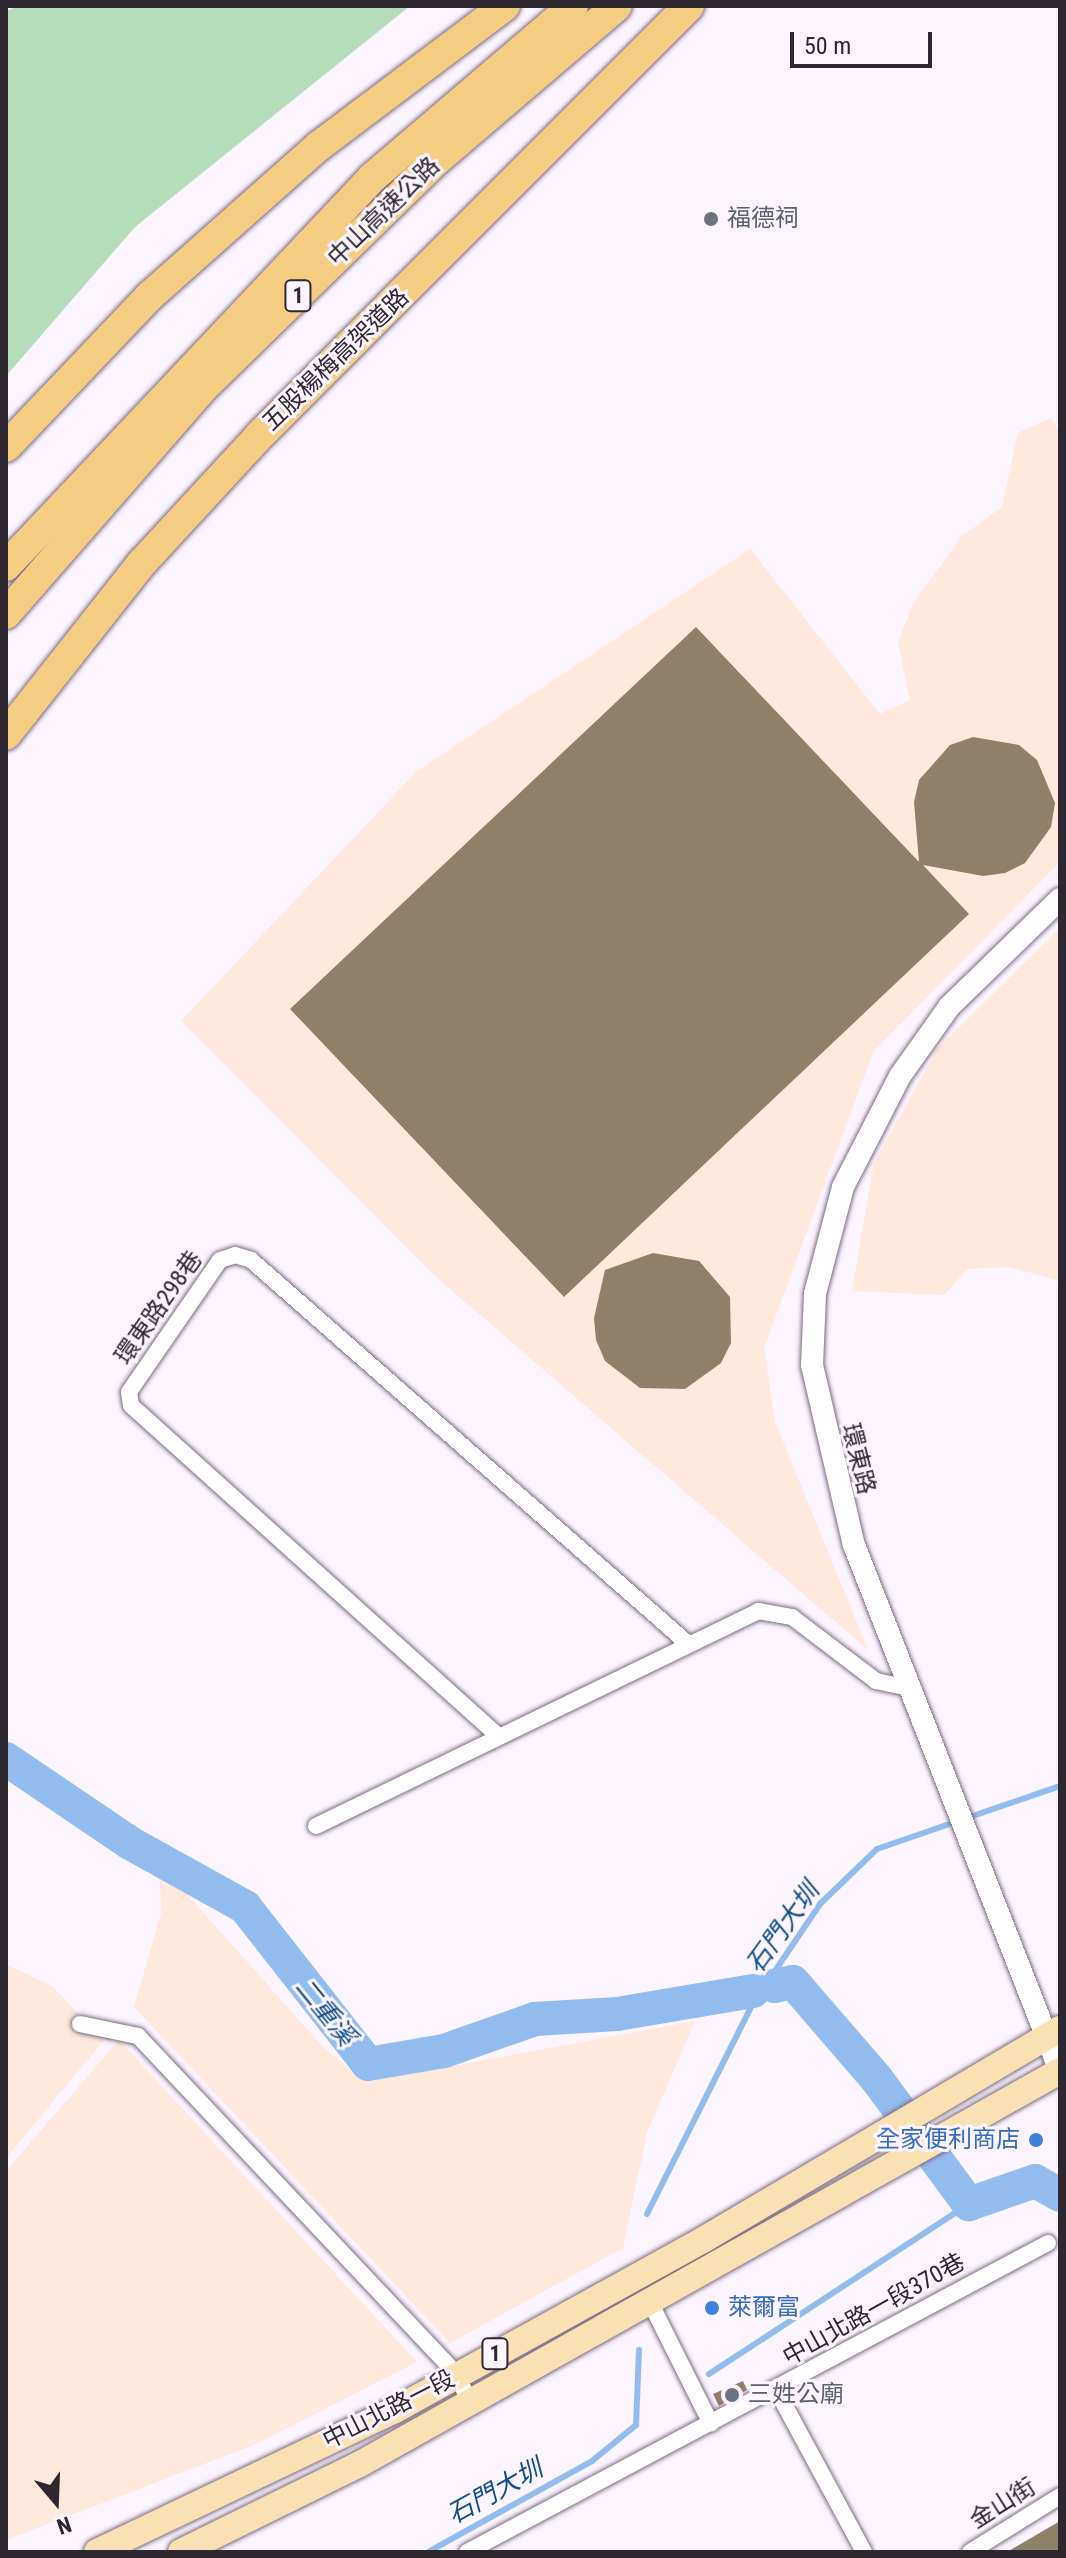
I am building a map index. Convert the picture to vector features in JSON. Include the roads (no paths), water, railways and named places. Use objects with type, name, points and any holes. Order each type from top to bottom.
[{"type":"highway","points":[[6,447],[151,295],[319,146],[505,6]]},
{"type":"highway","name":"中山高速公路","points":[[6,566],[373,177],[573,6]]},
{"type":"highway","name":"中山高速公路","points":[[6,614],[203,388],[438,159],[617,6]]},
{"type":"highway","name":"五股楊梅高架道路","points":[[6,735],[142,563],[260,435],[386,313],[689,6]]},
{"type":"main road","name":"中山北路一段","points":[[97,2552],[254,2478],[457,2375],[703,2240],[1053,2033]]},
{"type":"main road","name":"中山北路一段","points":[[181,2552],[268,2510],[470,2403],[1060,2071]]},
{"type":"main road","points":[[254,2478],[268,2510]]},
{"type":"street","name":"環東路","points":[[1060,899],[949,1007],[900,1076],[843,1187],[815,1294],[812,1365],[827,1445],[854,1545],[905,1687],[964,1834],[1053,2033],[1060,2071]]},
{"type":"street","name":"環東路298巷","points":[[496,1734],[131,1405],[129,1392],[220,1260],[235,1255],[251,1260],[686,1642]]},
{"type":"street","points":[[316,1826],[686,1642],[774,1609],[876,1681],[905,1687]]},
{"type":"street","points":[[80,2024],[138,2036],[457,2375],[470,2403]]},
{"type":"street","name":"中山北路一段370巷","points":[[467,2552],[777,2391],[1048,2243]]},
{"type":"street","points":[[650,2302],[711,2424]]},
{"type":"street","points":[[777,2391],[864,2552]]},
{"type":"street","name":"金山街","points":[[970,2552],[1060,2496]]},
{"type":"waterway","name":"二重溪","points":[[6,1759],[130,1843],[245,1907],[368,2064],[444,2051],[535,2019],[617,2014],[753,1991]]},
{"type":"waterway","name":"石門大圳","points":[[647,2214],[752,2005],[820,1904],[877,1849],[1060,1786]]},
{"type":"waterway","name":"二重溪","points":[[774,1986],[793,1982],[876,2078],[969,2204],[1035,2181],[1060,2195]]},
{"type":"waterway","points":[[709,2374],[969,2204]]},
{"type":"waterway","name":"石門大圳","points":[[428,2552],[592,2461],[636,2425],[639,2350]]},
{"type":"place","name":"福德祠","points":[[711,219]]},
{"type":"place","name":"全家便利商店","points":[[1036,2140]]},
{"type":"place","name":"萊爾富","points":[[712,2308]]},
{"type":"place","name":"三姓公廟","points":[[732,2395]]}]
